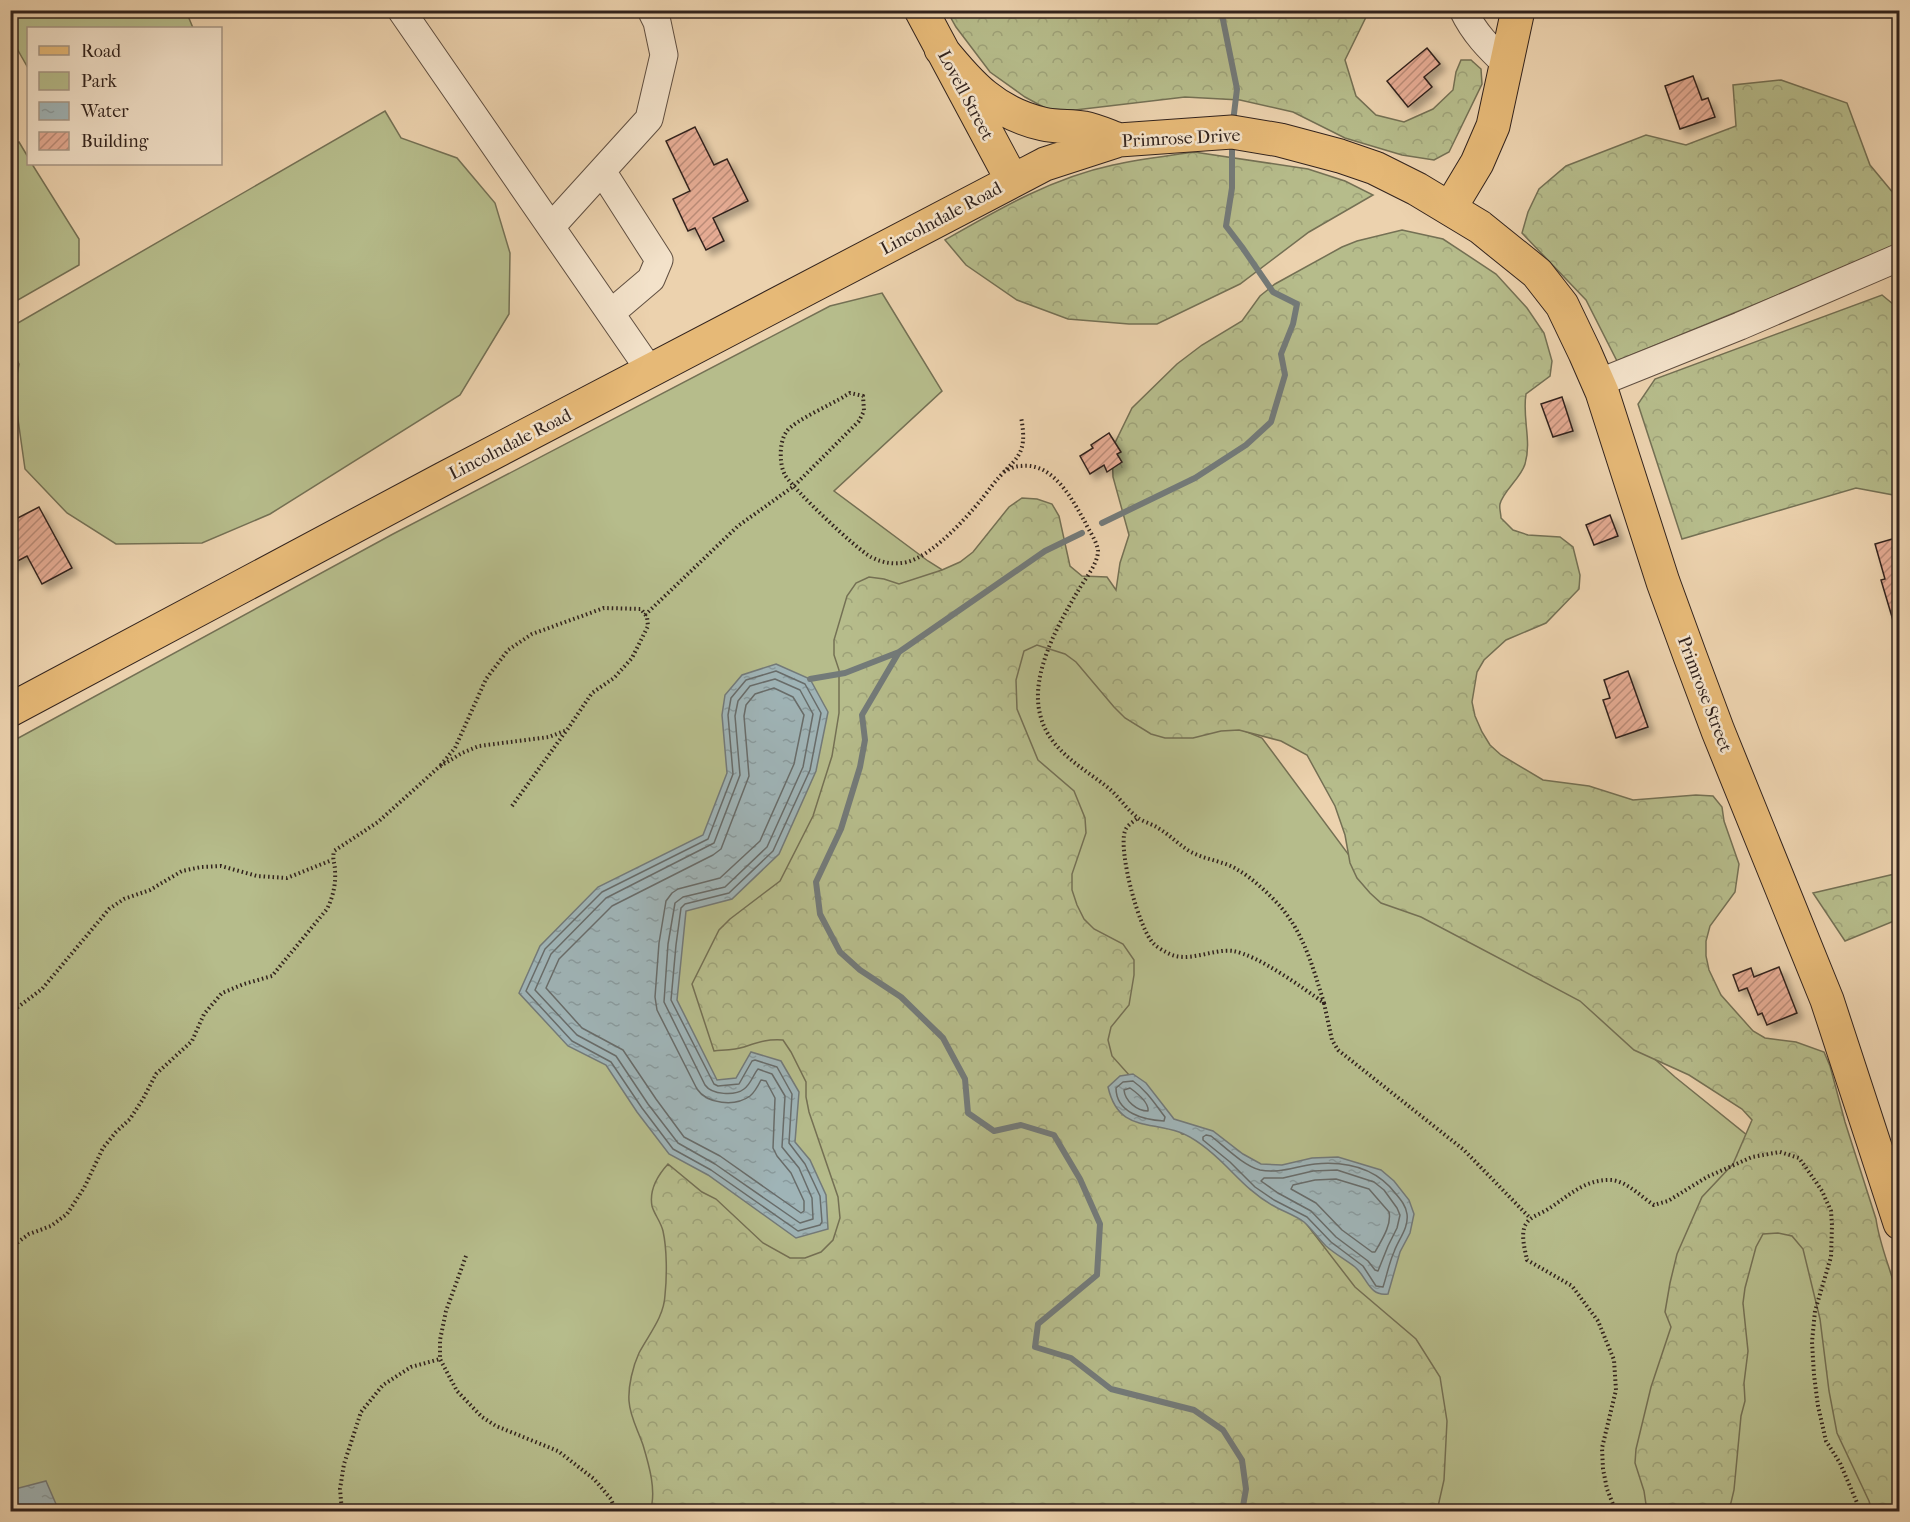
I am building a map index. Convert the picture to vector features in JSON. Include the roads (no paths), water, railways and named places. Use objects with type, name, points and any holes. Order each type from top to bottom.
[{"type":"main road","name":"Lovell Street","points":[[921,10],[1012,180]]},
{"type":"main road","points":[[1450,208],[1477,163],[1493,126],[1518,10]]},
{"type":"main road","points":[[941,49],[965,79],[987,99],[1012,114],[1057,127],[1084,128],[1119,140]]},
{"type":"main road","name":"Primrose Drive","points":[[1012,180],[1046,164],[1119,140],[1232,132],[1280,140],[1375,168],[1450,208]]},
{"type":"main road","name":"Lincolndale Road","points":[[10,711],[443,478],[651,372],[1012,180]]},
{"type":"main road","name":"Primrose Street","points":[[1450,208],[1480,227],[1537,273],[1562,305],[1598,383],[1659,572],[1718,732],[1827,1000],[1899,1223]]},
{"type":"street","points":[[401,10],[651,372]]},
{"type":"street","points":[[551,227],[649,119],[663,55],[657,22],[651,10]]},
{"type":"street","points":[[1464,10],[1471,26],[1484,44],[1507,65]]},
{"type":"street","points":[[602,171],[659,260],[651,279],[611,314]]},
{"type":"street","points":[[1598,383],[1740,326],[1899,257]]},
{"type":"water","points":[[776,664],[810,679],[828,712],[816,771],[779,854],[732,899],[686,911],[677,1000],[717,1080],[736,1078],[751,1052],[781,1061],[799,1092],[795,1142],[810,1160],[826,1195],[828,1229],[796,1238],[708,1175],[669,1154],[637,1112],[606,1065],[568,1046],[519,993],[540,946],[598,887],[703,835],[727,773],[722,715],[725,695],[742,675]]},
{"type":"water","points":[[1133,1074],[1146,1083],[1174,1119],[1213,1131],[1243,1154],[1261,1164],[1282,1165],[1312,1158],[1338,1157],[1381,1170],[1394,1181],[1409,1200],[1414,1214],[1410,1233],[1400,1252],[1388,1294],[1372,1289],[1355,1267],[1326,1246],[1304,1222],[1259,1197],[1198,1142],[1179,1132],[1135,1122],[1119,1111],[1108,1087],[1120,1076]]},
{"type":"water","points":[[46,1481],[59,1511],[11,1511],[11,1490]]},
{"type":"waterway","points":[[1221,10],[1237,89],[1233,122]]},
{"type":"waterway","points":[[1102,523],[1195,478],[1246,445],[1271,422],[1285,375],[1281,354],[1293,324],[1297,304],[1273,292],[1226,226],[1232,188],[1232,141]]},
{"type":"waterway","points":[[810,679],[845,673],[899,652],[1045,551],[1082,533]]},
{"type":"waterway","points":[[899,652],[862,715],[865,740],[860,767],[841,829],[816,882],[820,914],[840,952],[860,970],[901,997],[943,1038],[965,1079],[968,1113],[994,1131],[1021,1125],[1054,1135],[1080,1179],[1100,1224],[1097,1275],[1038,1324],[1035,1347],[1071,1358],[1111,1389],[1194,1410],[1223,1430],[1242,1460],[1246,1489],[1242,1512]]}]
